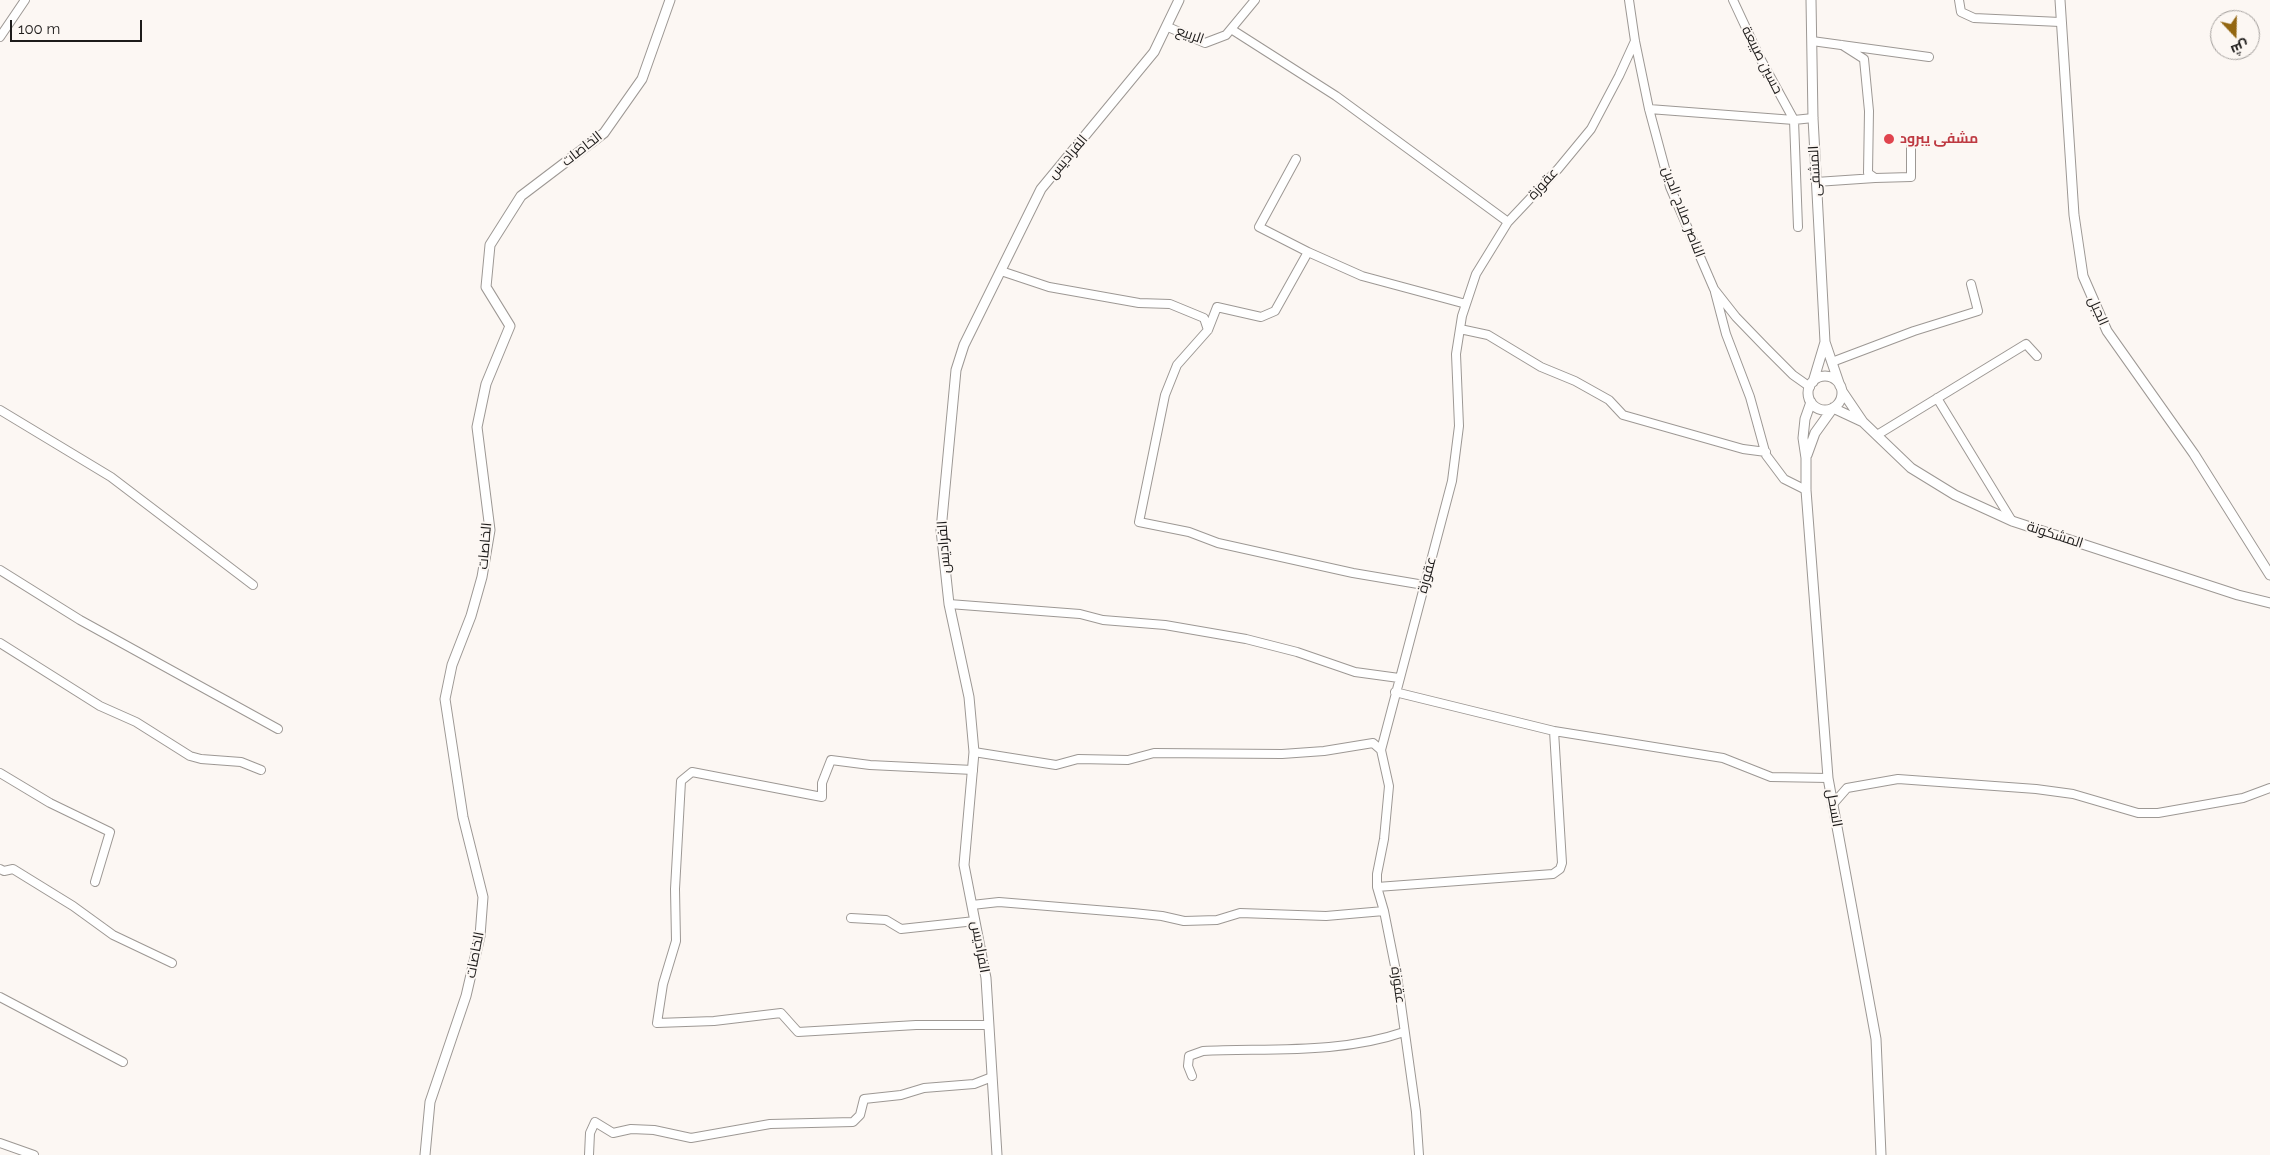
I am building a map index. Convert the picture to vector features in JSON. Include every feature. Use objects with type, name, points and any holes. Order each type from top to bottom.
[{"type":"street","points":[[0,37],[25,0]]},
{"type":"street","name":"الخاصات","points":[[425,1155],[430,1102],[466,996],[480,936],[483,897],[463,817],[445,699],[452,665],[471,616],[482,577],[490,530],[478,427],[486,384],[510,326],[486,287],[490,245],[521,196],[604,133],[642,79],[670,0]]},
{"type":"street","name":"الفراديس","points":[[996,1155],[986,978],[964,865],[974,752],[969,697],[949,604],[940,530],[956,370],[964,345],[1041,189],[1154,52],[1168,27],[1179,0]]},
{"type":"street","name":"الربيع","points":[[1168,27],[1205,43],[1226,35],[1255,0]]},
{"type":"street","name":"الناصر صلاح الدين","points":[[1629,0],[1649,109],[1670,187],[1714,290],[1736,317],[1793,375],[1811,384]]},
{"type":"street","name":"حسين صيبعة","points":[[1733,0],[1760,58],[1794,120]]},
{"type":"street","name":"المشفى","points":[[1811,0],[1813,118],[1825,342]]},
{"type":"street","points":[[1959,0],[1961,12],[1974,18],[2060,22]]},
{"type":"street","name":"الجبل","points":[[2060,0],[2074,215],[2083,276],[2107,331],[2194,454],[2270,574]]},
{"type":"street","points":[[1231,28],[1371,120],[1508,222]]},
{"type":"street","name":"عقوزة","points":[[1420,1155],[1416,1112],[1397,976],[1384,911],[1377,887],[1377,874],[1384,839],[1389,786],[1381,750],[1452,481],[1458,426],[1456,354],[1460,330],[1476,274],[1508,222],[1558,169],[1591,129],[1635,41]]},
{"type":"street","points":[[1812,41],[1929,57]]},
{"type":"street","points":[[1842,45],[1864,59],[1868,110],[1868,173],[1875,178]]},
{"type":"street","points":[[1649,109],[1794,120],[1813,118]]},
{"type":"street","points":[[1794,120],[1798,227]]},
{"type":"street","points":[[1816,182],[1912,177],[1911,142]]},
{"type":"street","points":[[1296,159],[1259,227],[1308,252],[1362,276],[1466,304]]},
{"type":"street","points":[[1308,252],[1274,311],[1261,317],[1216,307],[1208,330],[1177,365],[1165,396],[1139,522],[1189,532],[1218,543],[1352,573],[1424,585]]},
{"type":"street","points":[[1001,271],[1049,287],[1139,303],[1170,304],[1204,318],[1208,330]]},
{"type":"street","points":[[1832,362],[1914,331],[1978,310],[1971,284]]},
{"type":"street","points":[[1714,290],[1726,334],[1750,397],[1766,452],[1784,479],[1806,490]]},
{"type":"street","points":[[1460,330],[1488,335],[1541,367],[1575,381],[1609,400],[1623,415],[1743,449],[1766,452]]},
{"type":"street","points":[[1806,458],[1815,433],[1832,408],[1841,399],[1841,388],[1825,342]]},
{"type":"street","points":[[1825,342],[1808,397],[1819,409],[1832,408],[1863,422]]},
{"type":"street","points":[[1877,435],[2026,344],[2037,356]]},
{"type":"street","points":[[1811,384],[1818,378],[1827,377],[1835,380],[1863,422]]},
{"type":"street","points":[[1938,398],[2012,521]]},
{"type":"street","points":[[1806,458],[1803,438],[1805,419],[1811,402]]},
{"type":"street","points":[[0,410],[111,477],[253,585]]},
{"type":"street","name":"المشكونة","points":[[1863,422],[1911,468],[1955,496],[2012,521],[2238,595],[2270,603]]},
{"type":"street","name":"السحل","points":[[1806,458],[1806,490],[1828,778],[1876,1039],[1881,1155]]},
{"type":"street","points":[[0,570],[80,620],[278,730]]},
{"type":"street","points":[[949,604],[1080,614],[1103,620],[1165,624],[1246,639],[1297,652],[1355,672],[1399,678]]},
{"type":"street","points":[[0,643],[100,706],[136,722],[190,756],[202,759],[241,762],[261,770]]},
{"type":"street","points":[[1395,692],[1554,731],[1723,758],[1771,777],[1828,778]]},
{"type":"street","points":[[1377,887],[1553,874],[1560,869],[1562,863],[1554,731]]},
{"type":"street","points":[[974,752],[1056,765],[1078,759],[1128,760],[1154,753],[1282,754],[1324,751],[1373,743],[1381,750]]},
{"type":"street","points":[[972,770],[870,765],[831,760],[822,783],[822,797],[692,772],[681,781],[675,889],[676,941],[663,984],[657,1022],[714,1021],[781,1013],[798,1032],[916,1025],[989,1025]]},
{"type":"street","points":[[0,773],[50,803],[110,832],[95,882]]},
{"type":"street","points":[[1833,804],[1847,788],[1898,779],[2036,789],[2073,794],[2138,813],[2158,813],[2243,798],[2270,788]]},
{"type":"street","points":[[0,869],[4,871],[13,869],[73,906],[113,935],[172,963]]},
{"type":"street","points":[[972,905],[999,902],[1133,913],[1162,916],[1184,921],[1217,920],[1240,913],[1326,916],[1384,911]]},
{"type":"street","points":[[851,918],[886,920],[901,929],[975,921]]},
{"type":"street","points":[[0,997],[123,1062]]},
{"type":"street","points":[[1192,1076],[1188,1066],[1189,1056],[1203,1051],[1296,1049],[1382,1039],[1404,1032]]},
{"type":"street","points":[[589,1155],[590,1133],[596,1122],[613,1133],[631,1129],[654,1130],[691,1138],[770,1124],[853,1122],[860,1115],[864,1099],[901,1095],[924,1088],[974,1084],[992,1077]]},
{"type":"street","points":[[0,1143],[34,1155]]},
{"type":"place","name":"مشفى يبرود","points":[[1889,139]]}]
